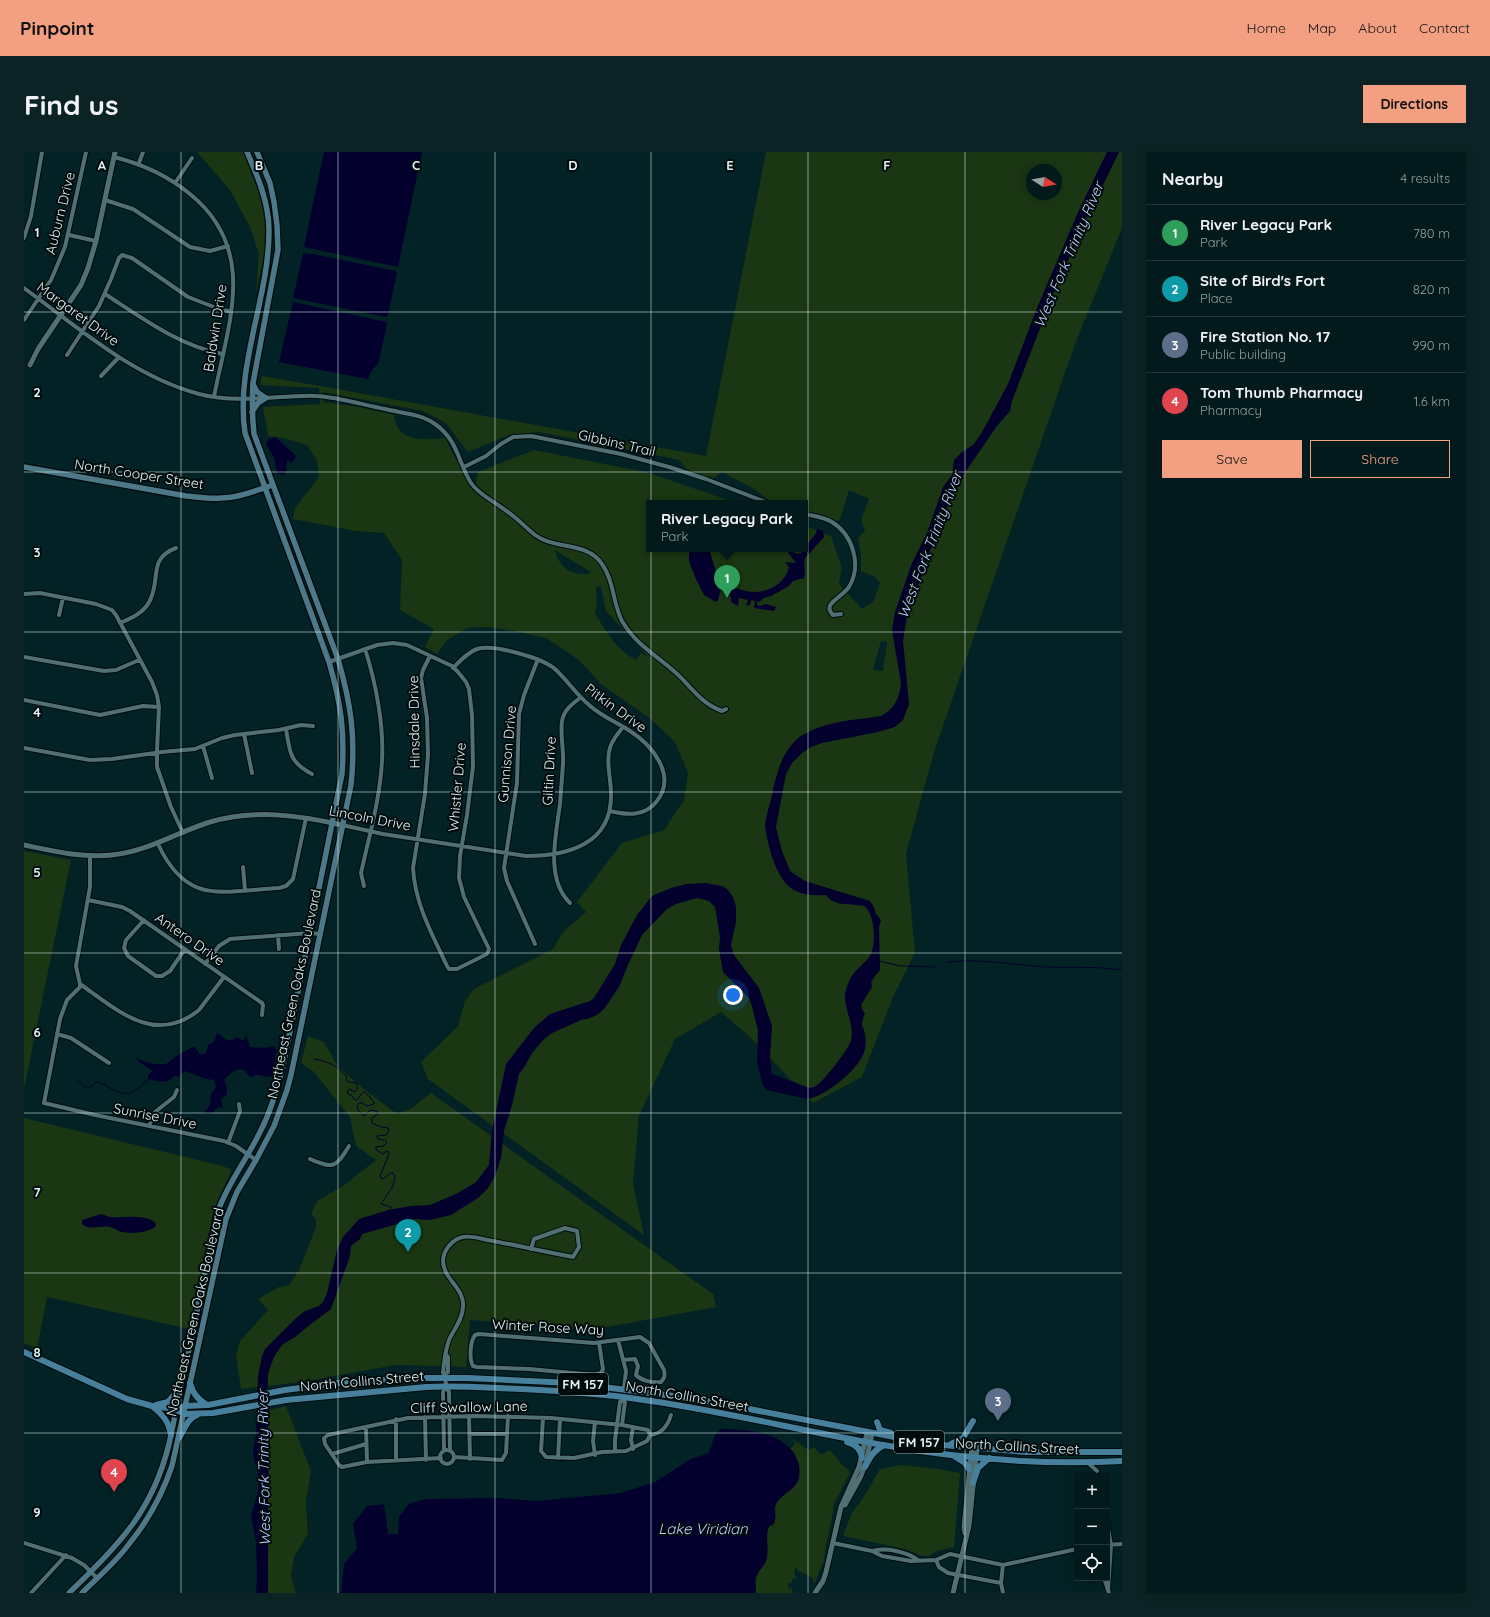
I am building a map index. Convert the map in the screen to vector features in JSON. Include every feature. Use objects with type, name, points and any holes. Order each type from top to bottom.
[{"type":"main road","name":"Northeast Green Oaks Boulevard","points":[[69,1593],[91,1572],[129,1531],[151,1495],[161,1471],[171,1435],[218,1211],[230,1184],[261,1132],[282,1071],[342,774],[344,747],[343,728],[329,662],[288,553],[246,433],[243,400],[245,378],[268,261],[270,229],[266,202],[247,152]]},
{"type":"main road","name":"Northeast Green Oaks Boulevard","points":[[82,1593],[129,1545],[143,1526],[159,1499],[172,1466],[226,1218],[237,1192],[274,1126],[292,1075],[351,785],[354,748],[350,706],[338,659],[254,434],[251,399],[253,383],[278,250],[277,225],[270,183],[257,152]]},
{"type":"main road","points":[[252,412],[258,403],[266,398],[257,392],[253,383]]},
{"type":"main road","name":"North Cooper Street","points":[[24,467],[203,498],[223,498],[242,495],[274,485]]},
{"type":"main road","points":[[288,553],[297,549]]},
{"type":"main road","points":[[192,1332],[201,1334]]},
{"type":"main road","name":"North Collins Street","points":[[24,1352],[121,1396],[152,1406],[176,1409],[186,1406],[208,1405],[285,1390],[337,1383],[445,1375],[572,1383],[624,1388],[697,1399],[910,1441],[1026,1452],[1122,1452]]},
{"type":"main road","points":[[190,1383],[194,1393],[201,1402],[208,1405]]},
{"type":"main road","name":"North Collins Street","points":[[176,1409],[184,1414],[213,1413],[286,1400],[446,1386],[558,1390],[695,1409],[884,1446],[946,1454],[1027,1461],[1122,1461]]},
{"type":"main road","points":[[152,1406],[168,1402],[180,1388]]},
{"type":"main road","points":[[623,1399],[624,1388]]},
{"type":"main road","points":[[152,1406],[165,1418],[171,1435]]},
{"type":"main road","points":[[179,1438],[185,1429],[187,1421],[200,1414]]},
{"type":"main road","points":[[950,1445],[963,1438],[973,1421]]},
{"type":"main road","points":[[877,1422],[877,1426],[884,1432],[908,1437],[910,1441]]},
{"type":"main road","points":[[834,1436],[856,1445],[862,1454],[862,1458]]},
{"type":"main road","points":[[865,1467],[870,1456],[876,1450],[884,1446]]},
{"type":"main road","points":[[946,1454],[959,1458],[965,1462],[969,1469]]},
{"type":"main road","points":[[973,1483],[978,1468],[989,1458]]},
{"type":"main road","points":[[151,1495],[159,1499]]},
{"type":"street","points":[[24,238],[31,216],[42,152]]},
{"type":"street","name":"Auburn Drive","points":[[24,320],[51,280],[60,262],[69,235],[86,152]]},
{"type":"street","points":[[138,163],[143,152]]},
{"type":"street","points":[[30,365],[38,349],[81,285],[88,268],[96,241],[114,155]]},
{"type":"street","name":"Baldwin Drive","points":[[114,155],[138,163],[163,175],[202,203],[220,227],[228,246],[234,276],[231,312],[214,397]]},
{"type":"street","points":[[175,183],[192,158]]},
{"type":"street","points":[[104,200],[133,209],[190,247],[210,251],[228,246]]},
{"type":"street","points":[[69,235],[96,241]]},
{"type":"street","points":[[67,355],[99,306],[119,258],[124,255],[132,258],[188,297],[231,312]]},
{"type":"street","name":"Margaret Drive","points":[[24,288],[119,357],[161,381],[200,394],[243,400],[317,396],[416,416],[434,423],[445,432],[453,443],[470,482],[478,492],[507,510],[535,535],[545,541],[581,549],[592,554],[602,563],[610,581],[621,619],[641,646],[675,672],[710,707],[722,711],[726,708]]},
{"type":"street","points":[[105,294],[170,336],[198,348],[222,354]]},
{"type":"street","name":"Margaret Drive","points":[[101,376],[119,357]]},
{"type":"street","name":"Gibbins Trail","points":[[464,467],[486,456],[501,444],[514,438],[531,436],[621,454],[669,467],[706,479],[760,500]]},
{"type":"street","points":[[808,515],[831,522],[843,531],[853,549],[855,567],[853,576],[847,589],[831,604],[830,608],[830,612],[833,615],[837,616],[841,614]]},
{"type":"street","points":[[120,624],[137,615],[146,607],[151,599],[159,560],[164,553],[176,548]]},
{"type":"street","points":[[24,594],[40,593],[104,606],[112,610],[152,682],[157,695],[159,707],[156,753],[157,767],[161,782],[183,833]]},
{"type":"street","points":[[59,616],[62,598]]},
{"type":"street","name":"Whistler Drive","points":[[329,662],[381,644],[393,643],[407,645],[453,668],[466,682],[469,689],[472,715],[473,766],[459,871],[461,888],[489,949],[487,954],[456,969],[453,969]]},
{"type":"street","name":"Pitkin Drive","points":[[453,668],[471,652],[478,649],[498,650],[538,659],[555,669],[580,698],[607,718],[631,731],[644,742],[658,757],[665,780],[664,788],[655,804],[644,812],[630,815],[610,811]]},
{"type":"street","points":[[364,886],[362,873],[380,784],[382,762],[382,740],[373,679],[365,650]]},
{"type":"street","name":"Hinsdale Drive","points":[[430,656],[421,678],[428,734],[428,755],[426,794],[413,868],[417,895],[430,930],[447,966],[449,969],[453,969]]},
{"type":"street","points":[[24,657],[104,671],[116,670],[139,660]]},
{"type":"street","name":"Gunnison Drive","points":[[535,944],[507,881],[504,868],[517,783],[519,714],[524,695],[538,659]]},
{"type":"street","name":"Giltin Drive","points":[[570,903],[564,898],[559,889],[554,853],[563,762],[562,722],[568,709],[580,698]]},
{"type":"street","points":[[24,700],[100,715],[143,706],[159,707]]},
{"type":"street","points":[[24,748],[90,760],[112,759],[195,749],[222,738],[286,729],[300,725],[313,726]]},
{"type":"street","name":"Lincoln Drive","points":[[24,845],[66,854],[90,856],[122,853],[158,844],[208,823],[237,816],[274,814],[306,818],[370,831],[507,853],[536,856],[554,853],[580,847],[590,841],[604,826],[610,811],[611,794],[609,753],[611,744],[623,727]]},
{"type":"street","points":[[286,729],[294,760],[299,766],[312,774]]},
{"type":"street","points":[[244,734],[252,773]]},
{"type":"street","points":[[203,746],[212,778]]},
{"type":"street","points":[[158,844],[169,867],[184,882],[194,888],[218,892],[279,888],[286,886],[291,882],[296,871],[306,818]]},
{"type":"street","points":[[90,856],[88,900],[76,966],[80,987],[65,1004],[57,1034],[71,1038],[109,1063]]},
{"type":"street","points":[[243,867],[245,890]]},
{"type":"street","name":"Antero Drive","points":[[88,900],[122,907],[144,920],[262,1003],[262,1015]]},
{"type":"street","points":[[144,920],[126,940],[124,948],[128,956],[156,976],[162,976],[170,971],[185,949]]},
{"type":"street","points":[[205,964],[219,946],[230,939],[310,933],[320,934]]},
{"type":"street","points":[[278,936],[279,949]]},
{"type":"street","points":[[80,984],[133,1020],[150,1025],[157,1025],[176,1023],[194,1015],[224,977]]},
{"type":"street","name":"Sunrise Drive","points":[[57,1034],[43,1101],[45,1104],[228,1142],[256,1160]]},
{"type":"street","points":[[149,1126],[155,1112],[174,1097],[177,1090]]},
{"type":"street","points":[[228,1142],[240,1113],[239,1104]]},
{"type":"street","points":[[310,1159],[326,1165],[334,1165],[342,1158],[349,1146]]},
{"type":"street","points":[[508,1416],[506,1453],[502,1460],[454,1457],[450,1451],[449,1392],[446,1386],[445,1375],[443,1373],[444,1357],[449,1340],[460,1323],[463,1306],[460,1291],[444,1268],[443,1260],[448,1247],[456,1239],[468,1237],[531,1249],[573,1257],[579,1247],[578,1231],[565,1228],[539,1236],[534,1239],[531,1249]]},
{"type":"street","name":"Winter Rose Way","points":[[599,1343],[604,1369],[601,1373],[595,1375],[474,1367],[471,1362],[472,1340],[479,1334],[599,1343],[636,1337],[643,1338],[649,1343],[664,1370],[665,1375],[661,1382],[651,1382],[637,1377],[637,1361],[632,1358],[623,1360]]},
{"type":"street","points":[[618,1340],[626,1371],[624,1388]]},
{"type":"street","points":[[440,1458],[444,1451],[443,1392],[446,1386]]},
{"type":"street","points":[[615,1451],[619,1425],[620,1401],[623,1399]]},
{"type":"street","points":[[543,1418],[541,1451],[546,1457],[574,1458],[633,1449],[647,1441],[650,1435],[661,1432],[668,1423],[671,1415]]},
{"type":"street","name":"Cliff Swallow Lane","points":[[367,1462],[345,1467],[339,1465],[324,1441],[325,1436],[396,1419],[444,1416],[508,1416],[596,1422],[648,1430],[650,1435]]},
{"type":"street","points":[[469,1416],[470,1459]]},
{"type":"street","points":[[425,1417],[426,1460]]},
{"type":"street","points":[[396,1419],[396,1460]]},
{"type":"street","points":[[558,1458],[560,1419]]},
{"type":"street","points":[[595,1455],[593,1440],[596,1422]]},
{"type":"street","points":[[366,1427],[367,1462],[426,1460],[440,1458]]},
{"type":"street","points":[[633,1427],[633,1449]]},
{"type":"street","points":[[841,1510],[856,1488],[865,1467],[869,1433]]},
{"type":"street","points":[[469,1434],[507,1434]]},
{"type":"street","points":[[815,1593],[823,1581],[826,1572],[841,1507],[868,1442]]},
{"type":"street","points":[[332,1454],[366,1444]]},
{"type":"street","points":[[953,1593],[971,1513],[974,1448]]},
{"type":"street","points":[[444,1451],[450,1451]]},
{"type":"street","points":[[440,1458],[447,1464],[451,1463],[454,1457]]},
{"type":"street","points":[[966,1534],[964,1527],[969,1469],[974,1457]]},
{"type":"street","points":[[1087,1462],[1096,1473]]},
{"type":"street","points":[[1098,1473],[1104,1462]]},
{"type":"street","points":[[833,1542],[872,1551],[882,1556],[911,1561],[936,1560],[950,1554],[1003,1565],[1074,1550]]},
{"type":"street","points":[[24,1543],[66,1555],[84,1565],[97,1578]]},
{"type":"street","points":[[1110,1545],[1122,1544]]},
{"type":"street","points":[[872,1551],[880,1549],[913,1556],[918,1560]]},
{"type":"street","points":[[31,1593],[66,1555]]},
{"type":"street","points":[[936,1560],[939,1567],[943,1570],[1001,1583]]},
{"type":"street","points":[[1003,1565],[1001,1583],[1003,1593]]},
{"type":"street","points":[[1105,1581],[1108,1591]]},
{"type":"street","points":[[1108,1581],[1108,1591]]},
{"type":"green space","points":[[197,152],[243,152],[245,155],[261,199],[266,226],[265,251],[256,291],[259,254],[250,227],[230,190]]},
{"type":"green space","points":[[766,152],[1122,152],[1122,228],[1075,344],[934,752],[906,854],[915,953],[893,997],[862,1077],[813,1103],[751,1038],[721,1012],[675,1039],[639,1116],[633,1183],[644,1235],[428,1079],[421,1062],[458,1026],[465,1001],[474,989],[553,949],[562,933],[586,912],[577,902],[622,843],[664,830],[684,800],[688,773],[675,742],[652,720],[601,684],[579,660],[546,638],[487,627],[467,628],[447,640],[437,654],[425,647],[434,629],[400,610],[402,560],[384,533],[356,531],[293,519],[295,508],[319,477],[317,460],[307,445],[283,438],[268,436],[263,407],[320,404],[319,388],[260,385],[262,376],[706,456]],"holes":[[[555,550],[592,573],[579,574],[568,570],[560,562]],[[601,586],[606,611],[649,658],[641,653],[636,660],[622,650],[608,633],[595,613],[597,604],[596,588]],[[881,641],[887,642],[883,671],[873,670]]]},
{"type":"green space","points":[[24,851],[71,860],[24,1089]]},
{"type":"green space","points":[[308,1036],[324,1042],[338,1067],[397,1114],[412,1108],[431,1093],[713,1294],[716,1307],[596,1329],[470,1320],[466,1367],[396,1365],[301,1382],[241,1389],[236,1355],[240,1341],[268,1310],[258,1299],[279,1287],[289,1285],[299,1270],[316,1227],[316,1219],[311,1214],[317,1201],[343,1186],[376,1160],[356,1146],[350,1117],[313,1071],[301,1063]]},
{"type":"green space","points":[[24,1118],[223,1166],[232,1170],[220,1195],[212,1219],[189,1329],[47,1297],[37,1349],[24,1343]]},
{"type":"green space","points":[[286,1406],[311,1471],[306,1502],[308,1534],[294,1557],[291,1576],[296,1593],[268,1593],[269,1468],[267,1411]]},
{"type":"green space","points":[[792,1439],[809,1450],[814,1447],[821,1455],[831,1451],[850,1473],[834,1504],[824,1560],[815,1583],[813,1582],[814,1579],[799,1571],[798,1572],[797,1568],[795,1568],[794,1575],[798,1578],[792,1579],[792,1582],[788,1584],[789,1589],[792,1588],[793,1593],[756,1593],[756,1578],[767,1550],[766,1532],[776,1517],[775,1508],[777,1502],[797,1483],[799,1478],[799,1465],[794,1452],[790,1449],[795,1444]]},
{"type":"green space","points":[[901,1465],[960,1473],[954,1547],[937,1551],[929,1556],[922,1556],[905,1549],[843,1536],[851,1515],[860,1503],[880,1469]]},
{"type":"water","points":[[324,152],[422,152],[398,267],[304,247]]},
{"type":"water","name":"West Fork Trinity River","points":[[1107,152],[1119,152],[1054,292],[1012,401],[1010,411],[997,426],[955,487],[908,609],[903,641],[909,704],[903,720],[895,727],[878,732],[822,743],[811,747],[802,753],[792,763],[786,774],[776,827],[782,851],[790,871],[805,881],[870,901],[876,914],[881,920],[879,928],[880,970],[871,982],[872,987],[861,1005],[865,1013],[862,1026],[864,1029],[866,1044],[862,1056],[857,1064],[842,1080],[815,1097],[807,1099],[766,1090],[762,1083],[757,1061],[758,1031],[752,1006],[749,998],[723,972],[719,949],[720,937],[715,907],[709,901],[697,898],[676,904],[667,909],[642,935],[619,987],[604,1009],[597,1015],[581,1020],[552,1033],[543,1040],[532,1053],[519,1074],[504,1131],[501,1158],[495,1176],[488,1188],[478,1198],[451,1215],[430,1220],[415,1219],[362,1234],[360,1239],[351,1246],[350,1256],[331,1309],[295,1337],[282,1345],[275,1355],[268,1374],[267,1402],[268,1593],[256,1593],[256,1541],[251,1516],[258,1491],[259,1480],[253,1452],[256,1435],[258,1376],[265,1349],[296,1318],[305,1311],[319,1306],[323,1302],[327,1293],[337,1250],[343,1237],[359,1219],[388,1210],[411,1206],[430,1205],[458,1193],[476,1182],[489,1165],[492,1131],[506,1064],[534,1028],[550,1014],[590,1001],[594,998],[615,964],[621,945],[637,915],[652,896],[671,888],[686,884],[705,883],[722,886],[727,889],[733,897],[736,907],[736,922],[731,946],[734,955],[759,988],[772,1026],[770,1057],[772,1074],[810,1088],[814,1087],[829,1073],[848,1047],[852,1034],[845,995],[847,986],[853,975],[871,954],[874,943],[874,928],[868,910],[864,906],[838,903],[829,899],[826,895],[800,893],[792,889],[781,876],[770,851],[765,826],[776,777],[784,757],[791,745],[805,734],[814,729],[836,723],[881,716],[893,707],[896,702],[901,683],[892,630],[895,612],[912,563],[927,533],[943,487],[952,475],[954,460],[962,452],[973,445],[981,434],[1008,384],[1037,308],[1079,210]]},
{"type":"water","points":[[303,253],[396,271],[397,273],[388,315],[386,317],[293,298]]},
{"type":"water","points":[[293,302],[386,322],[387,324],[379,361],[371,371],[368,379],[279,362]]},
{"type":"water","points":[[275,437],[296,456],[292,463],[287,461],[286,473],[282,475],[277,473],[274,458],[266,444],[268,439]]},
{"type":"water","points":[[817,529],[823,531],[824,537],[805,558],[804,578],[793,581],[789,586],[771,596],[764,598],[759,602],[757,601],[757,605],[760,606],[766,604],[776,607],[774,611],[754,608],[755,601],[751,600],[750,605],[746,606],[748,600],[739,598],[738,606],[731,602],[731,597],[722,589],[716,602],[704,595],[689,561],[689,552],[710,552],[721,588],[724,588],[725,585],[743,590],[759,592],[772,588],[783,579],[787,574],[789,567],[785,562],[796,563],[788,552],[798,554],[802,552],[808,552],[808,544],[816,533]]},
{"type":"water","points":[[217,1033],[225,1039],[232,1040],[238,1037],[243,1041],[246,1035],[250,1047],[265,1048],[274,1046],[277,1051],[275,1057],[275,1067],[271,1077],[256,1075],[250,1077],[245,1071],[240,1069],[232,1072],[224,1080],[227,1087],[227,1094],[221,1100],[223,1108],[218,1107],[212,1113],[204,1113],[210,1105],[211,1094],[216,1087],[214,1080],[206,1079],[185,1071],[178,1077],[174,1076],[168,1081],[148,1079],[148,1075],[153,1071],[139,1062],[136,1056],[140,1060],[154,1064],[166,1064],[178,1055],[193,1047],[195,1047],[200,1054],[203,1054],[206,1053],[208,1045],[214,1042]]},
{"type":"water","points":[[101,1214],[110,1217],[145,1218],[155,1222],[156,1226],[144,1232],[130,1233],[122,1232],[110,1227],[88,1227],[82,1224],[82,1220]]},
{"type":"water","name":"Lake Viridian","points":[[721,1429],[743,1430],[766,1434],[776,1438],[786,1444],[793,1452],[799,1464],[799,1478],[792,1489],[777,1502],[775,1507],[775,1519],[773,1525],[769,1526],[768,1530],[767,1558],[755,1579],[756,1593],[341,1593],[344,1564],[357,1548],[353,1524],[367,1506],[384,1504],[388,1534],[398,1534],[399,1517],[409,1504],[425,1499],[496,1498],[536,1501],[621,1493],[655,1482],[691,1459],[709,1453],[715,1435]]},
{"type":"waterway","points":[[879,961],[900,966],[936,967]]},
{"type":"waterway","points":[[948,962],[984,961],[1045,967],[1122,970]]},
{"type":"waterway","points":[[314,1059],[324,1061],[332,1065],[347,1077],[346,1080],[357,1083],[357,1090],[355,1092],[349,1089],[347,1093],[357,1100],[363,1092],[365,1092],[374,1102],[374,1104],[367,1106],[359,1103],[357,1106],[358,1110],[364,1116],[370,1110],[377,1111],[378,1114],[372,1118],[372,1123],[388,1128],[389,1130],[386,1135],[377,1136],[378,1139],[385,1140],[387,1142],[384,1146],[376,1147],[376,1150],[383,1154],[388,1151],[389,1154],[380,1176],[381,1178],[383,1179],[391,1173],[393,1173],[395,1177],[393,1186],[381,1204],[391,1207],[390,1211]]},
{"type":"waterway","points":[[77,1080],[86,1088],[90,1088],[96,1082],[119,1092],[128,1093],[132,1092],[150,1078]]},
{"type":"place","name":"River Legacy Park","points":[[727,598]]},
{"type":"place","name":"Site of Bird's Fort","points":[[408,1252]]},
{"type":"place","name":"Fire Station No. 17","points":[[998,1421]]},
{"type":"place","name":"Tom Thumb Pharmacy","points":[[114,1492]]}]
